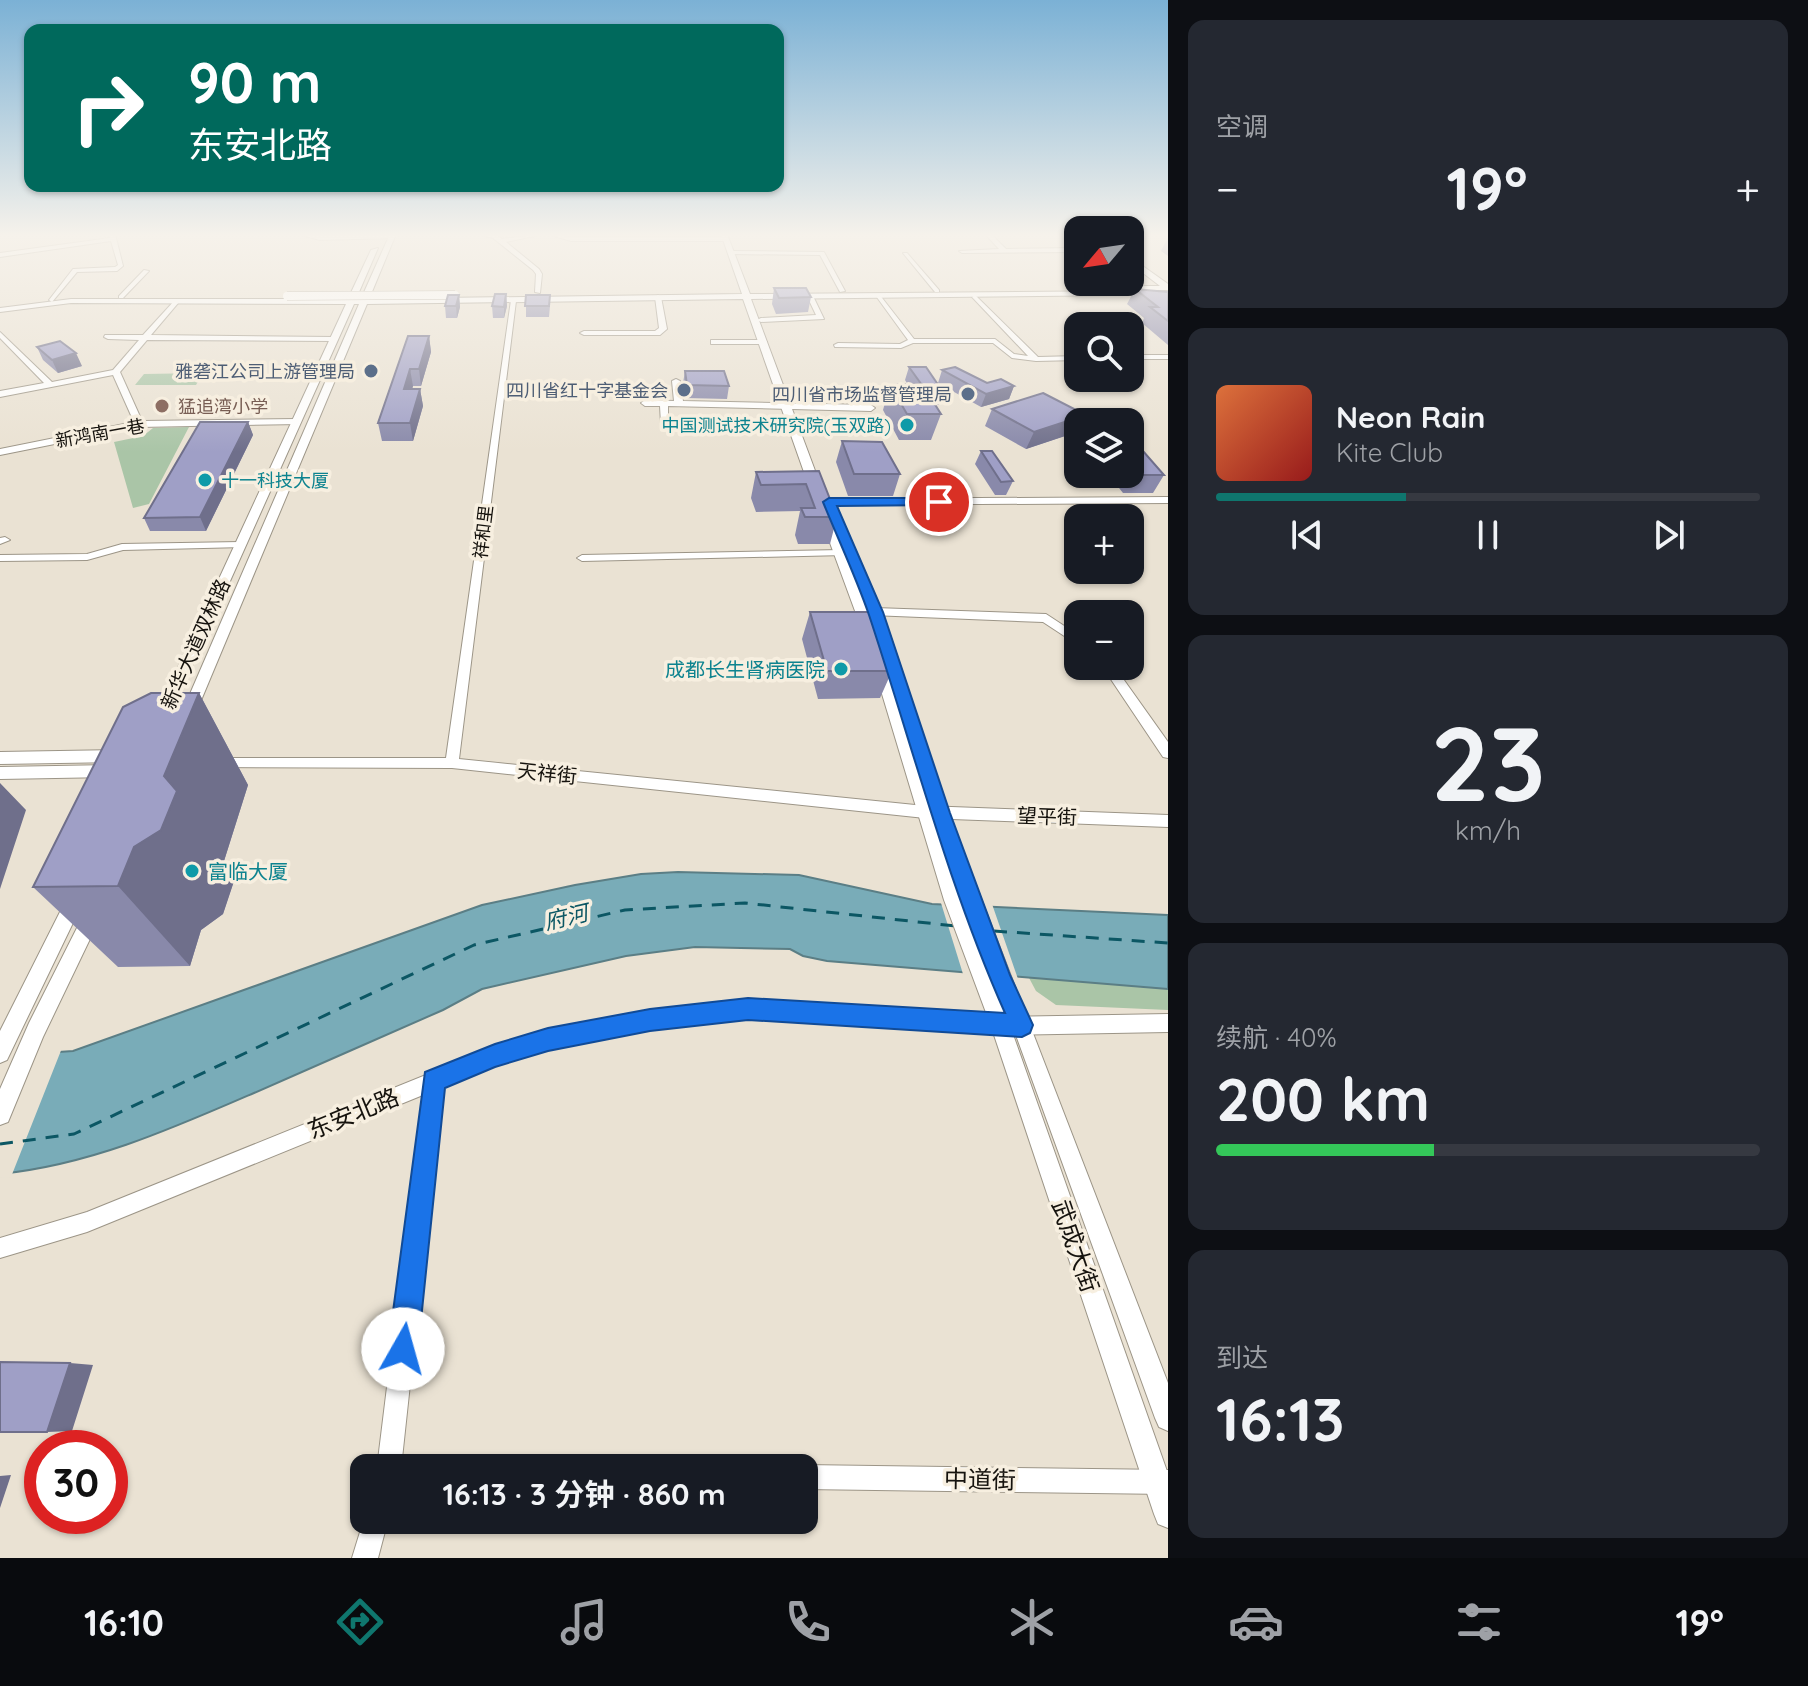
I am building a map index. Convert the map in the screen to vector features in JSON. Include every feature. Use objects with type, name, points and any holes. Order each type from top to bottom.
[{"type":"main road","name":"新华大道双林路","points":[[157,728],[334,339],[354,307]]},
{"type":"main road","name":"新华大道双林路","points":[[186,719],[355,307]]},
{"type":"main road","points":[[753,307],[763,342],[790,407]]},
{"type":"main road","points":[[755,307],[963,899]]},
{"type":"main road","points":[[825,502],[875,612],[933,812],[963,899]]},
{"type":"main road","points":[[0,758],[126,764],[0,773]]},
{"type":"main road","points":[[0,1052],[84,881]]},
{"type":"main road","name":"武成大街","points":[[963,899],[991,977],[1168,1418]]},
{"type":"main road","points":[[0,1114],[98,903]]},
{"type":"main road","name":"武成大街","points":[[1012,1026],[1162,1482],[1168,1514]]},
{"type":"street","points":[[0,394],[116,372],[171,307]]},
{"type":"street","name":"祥和里","points":[[452,763],[512,307]]},
{"type":"street","points":[[584,333],[657,333],[663,329],[660,307]]},
{"type":"street","points":[[761,320],[821,317],[816,307]]},
{"type":"street","points":[[887,307],[912,341]]},
{"type":"street","points":[[982,307],[1036,359]]},
{"type":"street","points":[[0,334],[51,385]]},
{"type":"street","points":[[108,337],[334,339]]},
{"type":"street","points":[[838,345],[901,346],[912,341],[995,341],[1012,356],[1064,358]]},
{"type":"street","points":[[714,342],[763,342]]},
{"type":"street","points":[[1144,357],[1168,357]]},
{"type":"street","points":[[116,372],[139,424]]},
{"type":"street","points":[[676,381],[679,404]]},
{"type":"street","points":[[645,403],[871,408]]},
{"type":"street","points":[[664,404],[664,422]]},
{"type":"street","name":"新鸿南一巷","points":[[0,452],[139,424],[297,422]]},
{"type":"street","points":[[825,502],[1168,500]]},
{"type":"street","points":[[0,558],[87,557],[122,547],[240,545]]},
{"type":"street","points":[[582,558],[841,553]]},
{"type":"street","points":[[875,612],[1046,618],[1064,631]]},
{"type":"street","points":[[1118,680],[1168,753]]},
{"type":"street","name":"天祥街","points":[[197,763],[452,763],[933,812]]},
{"type":"street","name":"望平街","points":[[933,812],[1168,821]]},
{"type":"street","name":"东安北路","points":[[0,1248],[87,1222],[495,1056],[548,1040],[650,1020],[748,1009],[1012,1026],[1168,1023]]},
{"type":"street","points":[[391,1454],[434,1080]]},
{"type":"street","name":"中道街","points":[[818,1477],[1162,1482]]},
{"type":"street","points":[[365,1558],[372,1534]]},
{"type":"green space","points":[[203,373],[196,385],[135,385],[144,374]]},
{"type":"green space","points":[[189,427],[149,504],[133,508],[114,442],[143,436],[153,428]]},
{"type":"green space","points":[[1028,976],[1168,989],[1168,1010],[1056,1005],[1036,991]]},
{"type":"water","name":"府河","points":[[641,874],[799,875],[932,904],[1168,915],[1168,989],[827,961],[803,956],[790,949],[695,947],[626,956],[482,989],[443,1010],[130,1144],[66,1163],[0,1174],[0,1056],[73,1051],[482,905],[575,885]]},
{"type":"pier","points":[[941,903],[992,904],[1018,979],[963,974]]},
{"type":"pier","points":[[62,1048],[11,1177],[0,1178],[0,1052]]},
{"type":"building","points":[[1150,307],[1168,307],[1168,321]]},
{"type":"building","points":[[408,336],[429,336],[419,369],[410,369],[404,389],[420,389],[410,423],[378,423]]},
{"type":"building","points":[[60,341],[76,353],[52,360],[37,347]]},
{"type":"building","points":[[909,367],[926,367],[943,392],[927,392]]},
{"type":"building","points":[[955,367],[987,383],[1001,379],[1014,386],[986,394],[942,370]]},
{"type":"building","points":[[685,371],[724,371],[729,386],[687,385]]},
{"type":"building","points":[[922,384],[941,414],[907,414],[890,385]]},
{"type":"building","points":[[1043,393],[1072,408],[1064,408],[1064,422],[1034,432],[992,409]]},
{"type":"building","name":"十一科技大厦","points":[[200,422],[248,422],[200,517],[144,518]]},
{"type":"building","points":[[842,441],[882,442],[900,474],[854,474]]},
{"type":"building","points":[[981,451],[992,451],[1013,481],[1001,482]]},
{"type":"building","points":[[1144,452],[1164,475],[1144,475]]},
{"type":"building","points":[[819,471],[837,517],[805,517],[801,508],[815,508],[806,484],[761,485],[756,472]]},
{"type":"building","points":[[810,612],[871,612],[892,671],[827,671]]},
{"type":"building","points":[[151,693],[199,693],[164,776],[177,791],[161,830],[134,847],[118,886],[33,887],[123,707]]},
{"type":"building","points":[[0,1362],[70,1363],[48,1430],[0,1432]]},
{"type":"ferry route","points":[[0,1144],[74,1134],[474,945],[625,910],[745,903],[955,926]]},
{"type":"ferry route","points":[[994,931],[1168,943]]},
{"type":"place","name":"雅砻江公司上游管理局","points":[[371,371]]},
{"type":"place","name":"四川省红十字基金会","points":[[684,390]]},
{"type":"place","name":"四川省市场监督管理局","points":[[968,394]]},
{"type":"place","name":"猛追湾小学","points":[[162,406]]},
{"type":"place","name":"中国测试技术研究院(玉双路)","points":[[907,425]]},
{"type":"place","name":"十一科技大厦","points":[[205,480]]},
{"type":"place","name":"成都长生肾病医院","points":[[841,669]]},
{"type":"place","name":"富临大厦","points":[[192,871]]},
{"type":"route","points":[[403,1349],[434,1080],[495,1056],[548,1040],[650,1020],[748,1009],[1022,1025],[1000,977],[940,813],[875,612],[829,502],[939,502]]}]
